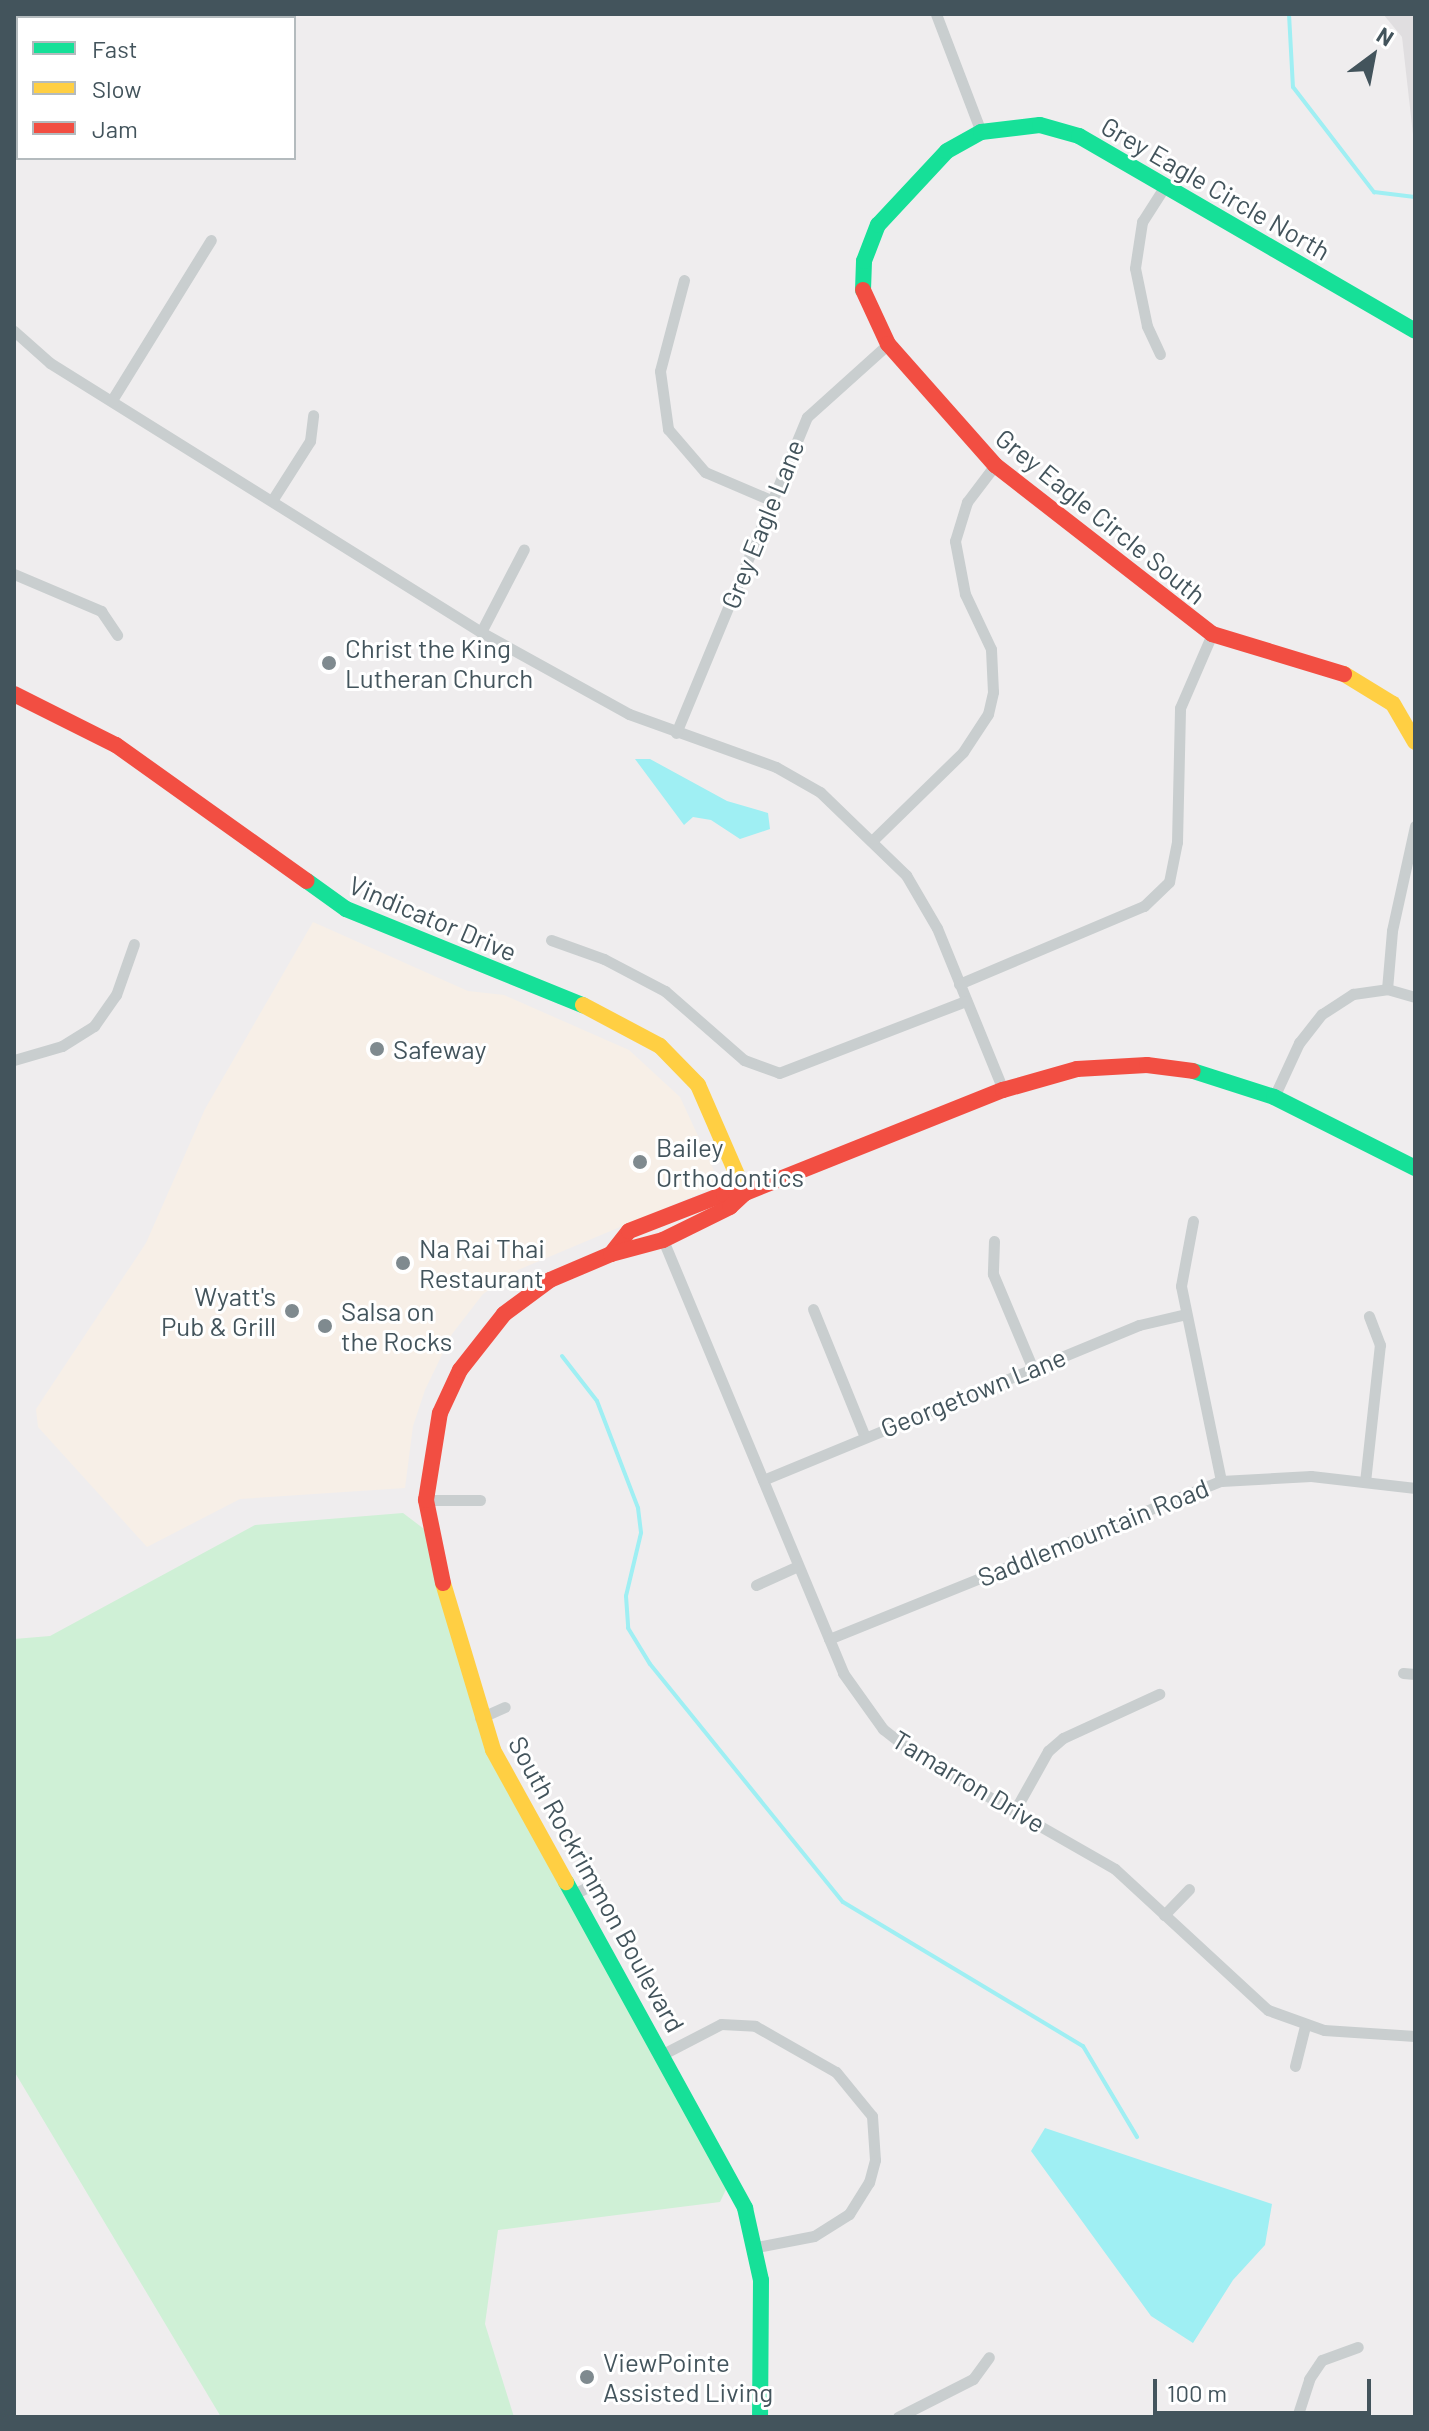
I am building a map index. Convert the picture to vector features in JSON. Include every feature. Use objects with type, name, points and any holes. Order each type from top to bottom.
[{"type":"main road","name":"Grey Eagle Circle North","points":[[981,132],[1023,124],[1062,130],[1415,331]]},
{"type":"main road","name":"Grey Eagle Circle South","points":[[981,132],[931,165],[869,242],[863,295],[888,344],[995,465],[1212,634],[1356,677],[1393,704],[1415,742]]},
{"type":"main road","name":"Vindicator Drive","points":[[14,694],[116,745],[346,909],[605,1014],[660,1046],[698,1085],[745,1193]]},
{"type":"main road","name":"South Rockrimmon Boulevard","points":[[760,2417],[757,2247],[732,2177],[506,1779],[480,1718],[439,1570],[426,1500],[440,1413],[481,1339],[526,1295],[611,1254],[663,1240],[716,1215],[745,1193],[1003,1090],[1077,1069],[1147,1065],[1213,1074],[1274,1097],[1415,1168]]},
{"type":"main road","name":"South Rockrimmon Boulevard","points":[[611,1254],[629,1231],[724,1194],[745,1193]]},
{"type":"street","points":[[936,14],[981,132]]},
{"type":"street","points":[[1160,354],[1147,326],[1135,260],[1142,222],[1165,186]]},
{"type":"street","points":[[112,400],[211,240]]},
{"type":"street","points":[[684,280],[660,371],[668,429],[705,472],[773,501]]},
{"type":"street","points":[[14,331],[50,363],[273,499],[481,632],[629,714],[798,778],[874,839],[906,875],[959,984],[1003,1090]]},
{"type":"street","name":"Grey Eagle Lane","points":[[676,733],[807,417],[888,344]]},
{"type":"street","points":[[273,499],[310,441],[313,415]]},
{"type":"street","points":[[874,839],[963,752],[988,714],[993,692],[991,649],[965,594],[955,541],[967,502],[995,465]]},
{"type":"street","points":[[481,632],[524,549]]},
{"type":"street","points":[[14,574],[101,611],[117,635]]},
{"type":"street","points":[[959,984],[1144,906],[1169,882],[1177,842],[1180,708],[1212,634]]},
{"type":"street","points":[[1387,989],[1392,931],[1415,826]]},
{"type":"street","points":[[551,940],[604,959],[665,991],[744,1060],[779,1073],[966,1001]]},
{"type":"street","points":[[14,1060],[62,1046],[94,1026],[116,995],[134,944]]},
{"type":"street","points":[[1274,1097],[1299,1043],[1322,1014],[1353,994],[1387,989],[1415,997]]},
{"type":"street","points":[[1193,1221],[1181,1266],[1186,1314],[1221,1481]]},
{"type":"street","name":"Tamarron Drive","points":[[663,1240],[829,1639],[853,1691],[891,1736],[1115,1869],[1254,2002],[1305,2026],[1415,2036]]},
{"type":"street","points":[[994,1241],[993,1274],[1032,1367]]},
{"type":"street","points":[[813,1309],[865,1437]]},
{"type":"street","name":"Georgetown Lane","points":[[763,1480],[1139,1325],[1186,1314]]},
{"type":"street","points":[[1365,1482],[1380,1345],[1369,1316]]},
{"type":"street","name":"Saddlemountain Road","points":[[829,1639],[1221,1481],[1282,1475],[1415,1488]]},
{"type":"street","points":[[426,1500],[480,1500]]},
{"type":"street","points":[[756,1585],[798,1566]]},
{"type":"street","points":[[1015,1810],[1048,1751],[1063,1738],[1159,1694]]},
{"type":"street","points":[[480,1718],[505,1707]]},
{"type":"street","points":[[572,1895],[596,1883]]},
{"type":"street","points":[[1164,1915],[1189,1889]]},
{"type":"street","points":[[663,2054],[721,2024],[755,2026],[836,2072],[872,2116],[875,2160],[869,2182],[849,2214],[814,2236],[757,2247]]},
{"type":"street","points":[[1295,2066],[1305,2026]]},
{"type":"street","points":[[872,2116],[885,2111]]},
{"type":"street","points":[[1297,2417],[1309,2379],[1322,2360],[1358,2347]]},
{"type":"street","points":[[898,2417],[973,2379],[989,2357]]},
{"type":"shaded area","points":[[1383,14],[1415,14],[1415,152],[1402,37]]},
{"type":"shaded area","points":[[313,922],[468,991],[504,995],[629,1050],[680,1097],[717,1177],[715,1187],[518,1270],[483,1294],[452,1334],[425,1390],[413,1426],[405,1488],[240,1499],[147,1547],[38,1427],[36,1409],[146,1243],[205,1109]]},
{"type":"green space","points":[[403,1513],[432,1535],[493,1750],[732,2177],[720,2202],[498,2230],[485,2324],[514,2417],[221,2417],[14,2071],[14,1639],[50,1636],[255,1525]]},
{"type":"water","points":[[635,759],[650,759],[727,801],[768,813],[770,829],[740,839],[711,820],[693,817],[684,825]]},
{"type":"water","points":[[1045,2128],[1272,2204],[1265,2245],[1233,2280],[1193,2343],[1151,2316],[1031,2151]]},
{"type":"waterway","points":[[1289,14],[1293,87],[1374,192],[1415,197]]},
{"type":"waterway","points":[[562,1356],[597,1401],[638,1508],[641,1533],[626,1596],[628,1628],[650,1664],[843,1902],[1083,2046],[1137,2137]]},
{"type":"traffic: fast","points":[[863,290],[864,261],[878,225],[947,151],[981,132],[1040,125],[1079,136],[1415,331]]},
{"type":"traffic: fast","points":[[307,881],[346,909],[583,1005]]},
{"type":"traffic: fast","points":[[1193,1071],[1274,1097],[1415,1168]]},
{"type":"traffic: fast","points":[[566,1882],[745,2208],[761,2280],[760,2417]]},
{"type":"traffic: slow","points":[[1344,674],[1393,704],[1415,742]]},
{"type":"traffic: slow","points":[[583,1005],[660,1046],[698,1085],[745,1193]]},
{"type":"traffic: slow","points":[[443,1583],[493,1750],[566,1882]]},
{"type":"traffic: jam","points":[[863,290],[888,344],[995,465],[1212,634],[1344,674]]},
{"type":"traffic: jam","points":[[14,694],[116,745],[307,881]]},
{"type":"traffic: jam","points":[[611,1254],[629,1231],[724,1194],[745,1193],[1003,1090],[1077,1069],[1147,1065],[1193,1071]]},
{"type":"traffic: jam","points":[[443,1583],[426,1500],[440,1413],[460,1370],[504,1314],[550,1280],[611,1254],[663,1240],[730,1207],[745,1193]]},
{"type":"place","name":"Christ the King Lutheran Church","points":[[329,663]]},
{"type":"place","name":"Safeway","points":[[377,1049]]},
{"type":"place","name":"Bailey Orthodontics","points":[[640,1162]]},
{"type":"place","name":"Na Rai Thai Restaurant","points":[[403,1263]]},
{"type":"place","name":"Wyatt's Pub & Grill","points":[[292,1311]]},
{"type":"place","name":"Salsa on the Rocks","points":[[325,1326]]},
{"type":"place","name":"ViewPointe Assisted Living","points":[[587,2377]]}]
